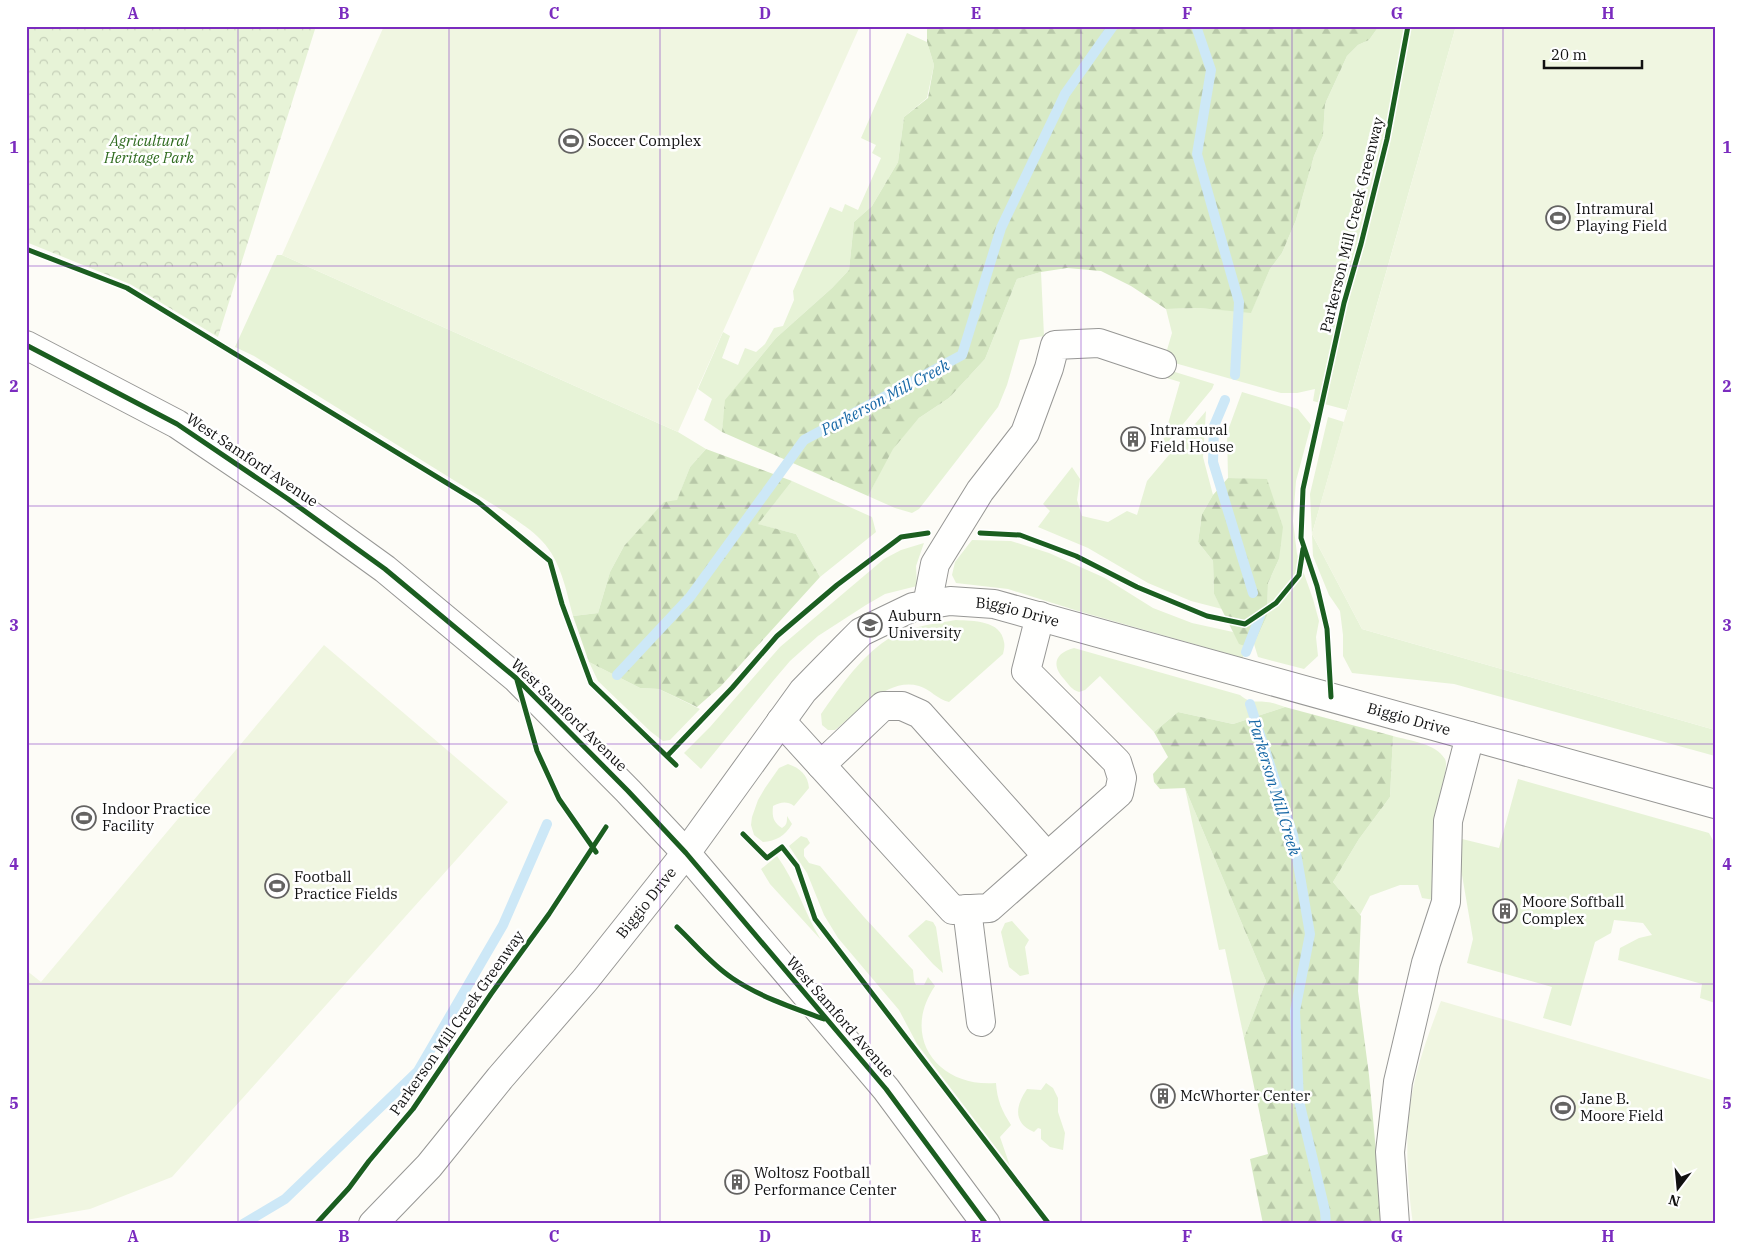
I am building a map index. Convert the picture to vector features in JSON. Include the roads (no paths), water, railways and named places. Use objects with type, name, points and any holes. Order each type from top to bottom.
[{"type":"street","points":[[927,605],[935,564],[980,491],[1025,433],[1049,368],[1055,345],[1099,343],[1162,364]]},
{"type":"street","name":"West Samford Avenue","points":[[26,344],[177,424],[288,499],[385,569],[516,678],[628,791],[686,854],[886,1089],[986,1224]]},
{"type":"street","name":"Biggio Drive","points":[[373,1224],[428,1166],[584,980],[686,854],[803,691],[861,632],[913,607],[950,601],[994,604],[1715,804]]},
{"type":"street","points":[[781,721],[954,910],[989,908],[1119,792],[1122,778],[1117,762],[1026,671],[1040,616]]},
{"type":"street","points":[[821,765],[883,706],[902,706],[920,714],[1047,856]]},
{"type":"street","points":[[1395,1224],[1390,1152],[1398,1082],[1426,963],[1446,902],[1448,821],[1470,736]]},
{"type":"street","points":[[966,909],[981,1022]]},
{"type":"waterway","name":"Parkerson Mill Creek","points":[[617,675],[690,597],[804,440],[962,355],[1001,228],[1065,94],[1113,26]]},
{"type":"waterway","name":"Parkerson Mill Creek","points":[[1196,26],[1211,70],[1197,154],[1239,302],[1235,375]]},
{"type":"waterway","name":"Parkerson Mill Creek","points":[[1225,400],[1214,426],[1213,462],[1253,593]]},
{"type":"waterway","name":"Parkerson Mill Creek","points":[[1246,652],[1260,616]]},
{"type":"waterway","name":"Parkerson Mill Creek","points":[[1250,704],[1293,835],[1310,934],[1295,1011],[1299,1101],[1325,1211],[1326,1224]]},
{"type":"waterway","name":"Parkerson Mill Creek","points":[[243,1224],[285,1199],[418,1071],[503,925],[547,824]]},
{"type":"place","name":"Soccer Complex","points":[[571,141]]},
{"type":"place","name":"Intramural Playing Field","points":[[1558,218]]},
{"type":"place","name":"Intramural Field House","points":[[1133,439]]},
{"type":"place","name":"Auburn University","points":[[870,625]]},
{"type":"place","name":"Indoor Practice Facility","points":[[84,818]]},
{"type":"place","name":"Football Practice Fields","points":[[277,886]]},
{"type":"place","name":"Moore Softball Complex","points":[[1505,911]]},
{"type":"place","name":"McWhorter Center","points":[[1163,1096]]},
{"type":"place","name":"Jane B. Moore Field","points":[[1563,1108]]},
{"type":"place","name":"Woltosz Football Performance Center","points":[[737,1182]]},
{"type":"park label","name":"Agricultural Heritage Park","points":[[149,150]]}]
